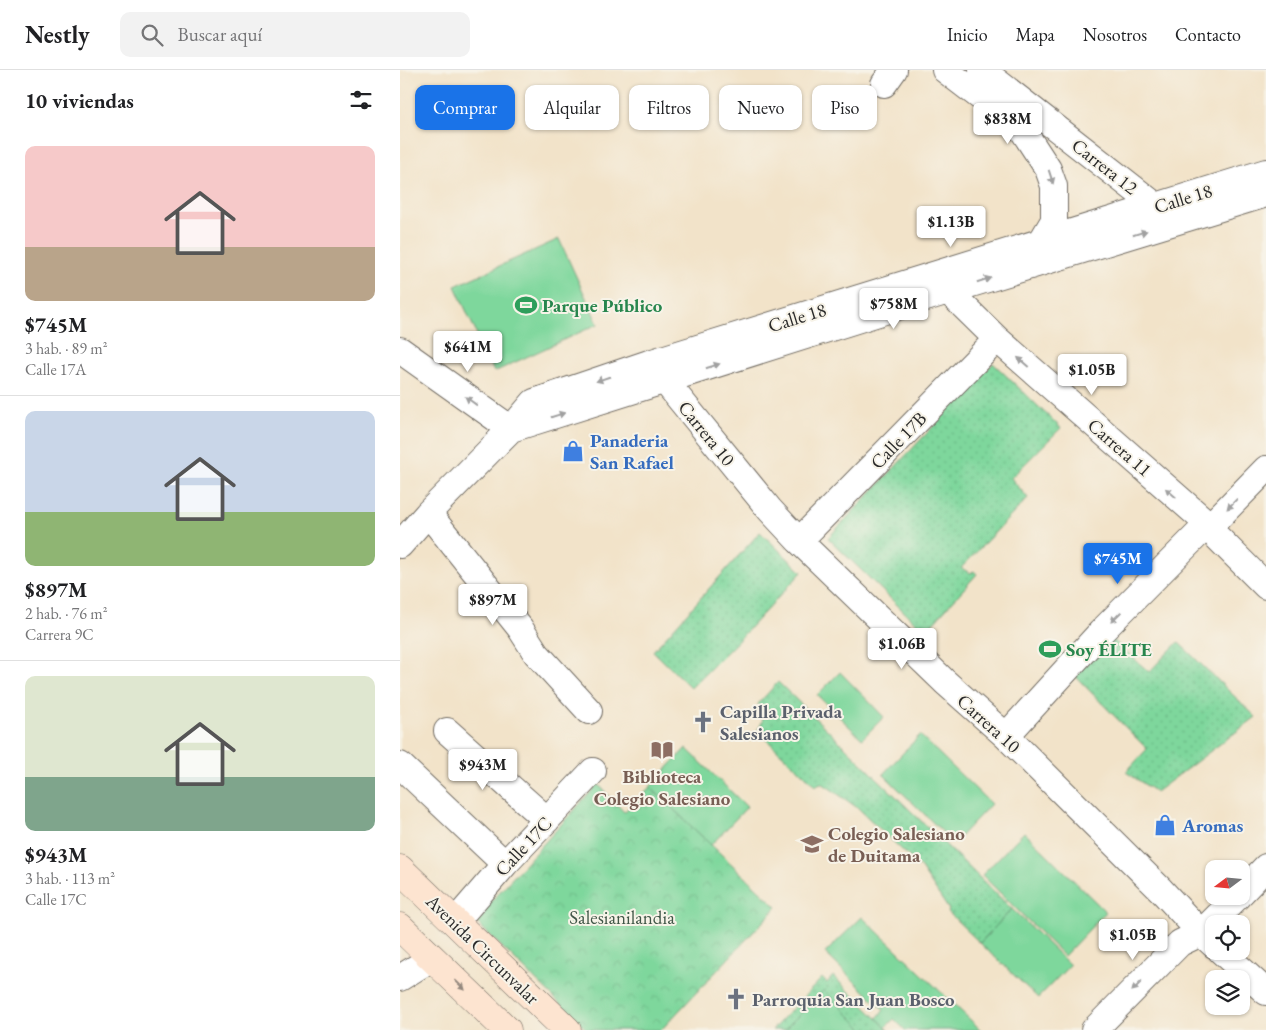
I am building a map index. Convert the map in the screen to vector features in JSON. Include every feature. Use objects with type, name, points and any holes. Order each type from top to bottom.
[{"type":"main road","name":"Avenida Circunvalar","points":[[400,868],[567,1030]]},
{"type":"main road","points":[[400,927],[507,1030]]},
{"type":"street","name":"Carrera 12","points":[[945,70],[1022,129],[1048,168],[1054,186],[1054,220],[1041,242]]},
{"type":"street","name":"Carrera 12","points":[[982,70],[1156,206]]},
{"type":"street","name":"Calle 18","points":[[400,545],[428,513],[511,429],[657,372],[1041,242],[1266,172]]},
{"type":"street","name":"Calle 18","points":[[657,372],[948,291],[1266,194]]},
{"type":"street","name":"Carrera 11","points":[[948,291],[997,339],[1200,518],[1266,586]]},
{"type":"street","name":"Calle 17B","points":[[798,542],[997,339]]},
{"type":"street","points":[[400,350],[511,429]]},
{"type":"street","name":"Carrera 10","points":[[657,372],[798,542],[945,682],[1006,736],[1205,936]]},
{"type":"street","points":[[1006,736],[1101,632],[1206,526],[1217,519],[1266,469]]},
{"type":"street","points":[[428,513],[520,628],[536,653],[589,711]]},
{"type":"street","points":[[447,731],[547,820]]},
{"type":"street","points":[[400,765],[504,864]]},
{"type":"street","name":"Calle 17C","points":[[455,922],[504,864],[593,771]]},
{"type":"street","points":[[1250,884],[1266,867]]},
{"type":"street","points":[[1094,1030],[1180,943],[1205,939]]},
{"type":"street","points":[[400,978],[432,958]]},
{"type":"street","points":[[1231,960],[1266,992]]},
{"type":"green space","name":"Parque Público","points":[[559,239],[598,324],[494,372],[455,286]]},
{"type":"green space","points":[[993,363],[1061,428],[1011,478],[1028,498],[961,568],[970,573],[974,571],[977,574],[925,632],[828,538]]},
{"type":"green space","points":[[760,532],[802,572],[691,688],[653,651]]},
{"type":"green space","points":[[1111,638],[1149,672],[1178,642],[1256,717],[1156,792],[1126,772],[1147,749],[1075,676]]},
{"type":"green space","points":[[840,672],[884,717],[862,739],[817,695]]},
{"type":"green space","points":[[778,682],[1012,909],[980,943],[948,912],[949,910],[921,868],[859,809],[828,787],[820,783],[816,786],[757,731],[763,718],[758,704]]},
{"type":"green space","points":[[920,735],[991,804],[954,843],[883,774]]},
{"type":"green space","points":[[686,748],[747,807],[711,845],[650,787]]},
{"type":"green space","name":"Salesianilandia","points":[[598,784],[624,812],[650,787],[777,907],[661,1030],[587,1030],[474,920]]},
{"type":"green space","points":[[1024,832],[1106,912],[1064,956],[982,875]]},
{"type":"green space","points":[[1012,909],[1070,965],[1038,998],[980,943]]},
{"type":"green space","points":[[862,917],[981,1030],[905,1030],[894,1019],[886,1027],[877,1018],[884,1010],[825,953]]},
{"type":"green space","points":[[833,976],[889,1030],[772,1030],[822,978],[827,983]]},
{"type":"green space","points":[[824,990],[864,1030],[784,1030]]},
{"type":"place","name":"Parque Público","points":[[526,305]]},
{"type":"place","name":"Panaderia San Rafael","points":[[573,451]]},
{"type":"place","name":"Soy ÉLITE","points":[[1050,649]]},
{"type":"place","name":"Capilla Privada Salesianos","points":[[703,722]]},
{"type":"place","name":"Biblioteca Colegio Salesiano","points":[[662,750]]},
{"type":"place","name":"Aromas","points":[[1165,825]]},
{"type":"place","name":"Colegio Salesiano de Duitama","points":[[812,844]]},
{"type":"place","name":"Parroquia San Juan Bosco","points":[[736,999]]}]
